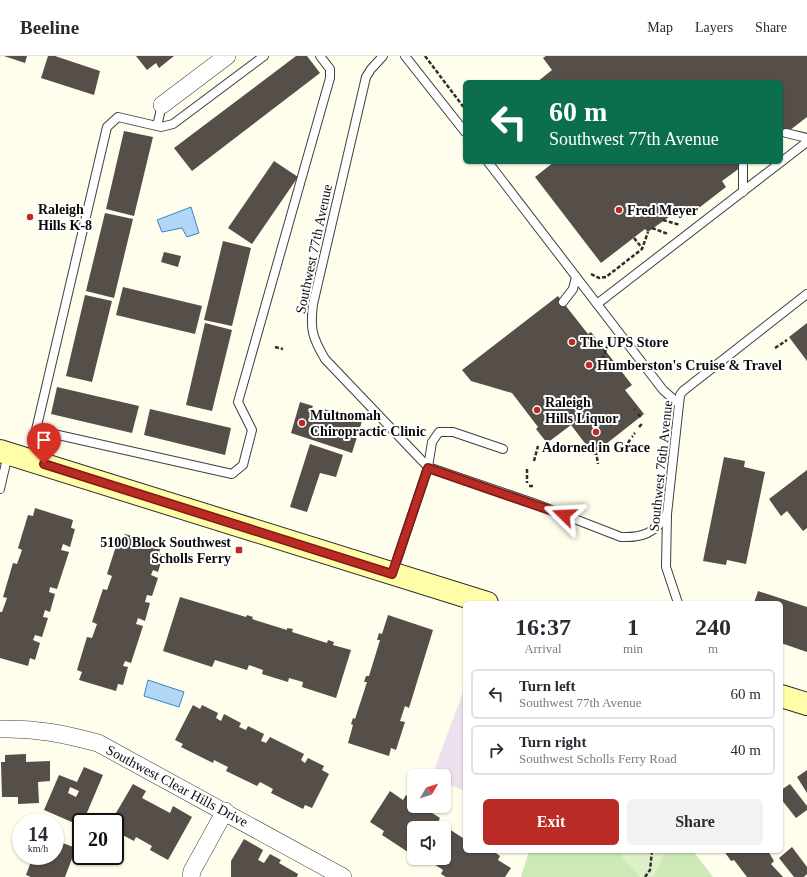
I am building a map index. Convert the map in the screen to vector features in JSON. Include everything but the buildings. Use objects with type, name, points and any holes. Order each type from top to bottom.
[{"type":"main road","points":[[4,452],[480,601]]},
{"type":"main road","points":[[783,697],[807,704]]},
{"type":"street","points":[[162,105],[227,56]]},
{"type":"street","name":"Southwest Clear Hills Drive","points":[[0,729],[24,728],[56,732],[98,743],[343,877]]},
{"type":"street","points":[[191,877],[192,870],[225,812]]},
{"type":"lane","points":[[264,56],[173,124],[157,126],[118,117],[107,127],[36,430],[232,474],[243,465],[252,430],[238,402],[330,78],[330,68],[320,56]]},
{"type":"lane","name":"Southwest 77th Avenue","points":[[383,56],[366,77],[313,304],[311,323],[315,342],[325,359],[428,468]]},
{"type":"lane","points":[[405,56],[463,129]]},
{"type":"lane","points":[[157,126],[162,105]]},
{"type":"lane","points":[[786,132],[807,138]]},
{"type":"lane","points":[[783,161],[807,142]]},
{"type":"lane","points":[[490,164],[662,390],[679,404]]},
{"type":"lane","points":[[597,304],[779,164]]},
{"type":"lane","points":[[743,166],[743,192]]},
{"type":"lane","points":[[563,302],[572,289],[576,277]]},
{"type":"lane","name":"Southwest 76th Avenue","points":[[677,601],[666,567],[667,514],[679,404],[683,391],[807,294]]},
{"type":"lane","points":[[392,574],[428,468],[432,442],[439,432],[453,432],[503,449]]},
{"type":"lane","points":[[0,489],[4,452]]},
{"type":"lane","points":[[428,468],[536,504],[621,537],[634,537],[655,530],[667,514]]},
{"type":"path","points":[[424,56],[463,106]]},
{"type":"path","points":[[663,220],[682,226]]},
{"type":"path","points":[[652,228],[670,235]]},
{"type":"path","points":[[588,269],[595,277],[602,278],[642,249],[648,232]]},
{"type":"path","points":[[634,238],[642,249]]},
{"type":"path","points":[[775,348],[787,340]]},
{"type":"path","points":[[600,365],[609,342]]},
{"type":"path","points":[[275,348],[283,349]]},
{"type":"path","points":[[638,414],[641,417]]},
{"type":"path","points":[[639,427],[642,424]]},
{"type":"path","points":[[628,443],[633,435]]},
{"type":"path","points":[[534,461],[538,446]]},
{"type":"path","points":[[596,451],[598,464]]},
{"type":"path","points":[[526,469],[528,484],[533,486]]},
{"type":"path","points":[[646,877],[650,870],[652,853]]},
{"type":"shaded area","points":[[463,692],[463,790],[451,786],[451,769],[435,769]]},
{"type":"green space","points":[[528,853],[695,853],[713,877],[521,877]]},
{"type":"green space","points":[[623,853],[664,853],[654,877],[640,877],[621,856]]},
{"type":"water","points":[[191,207],[199,233],[187,237],[182,228],[162,232],[157,220]]},
{"type":"water","points":[[148,680],[184,692],[179,707],[144,696]]},
{"type":"place","name":"Fred Meyer","points":[[619,210]]},
{"type":"place","name":"Raleigh Hills K-8","points":[[30,217]]},
{"type":"place","name":"The UPS Store","points":[[572,342]]},
{"type":"place","name":"Humberston's Cruise & Travel","points":[[589,365]]},
{"type":"place","name":"Raleigh Hills Liquor","points":[[537,410]]},
{"type":"place","name":"Multnomah Chiropractic Clinic","points":[[302,423]]},
{"type":"place","name":"Adorned in Grace","points":[[596,432]]},
{"type":"place","name":"5100 Block Southwest Scholls Ferry","points":[[239,550]]},
{"type":"route","points":[[44,464],[392,574],[428,468],[525,500],[564,515]]}]
